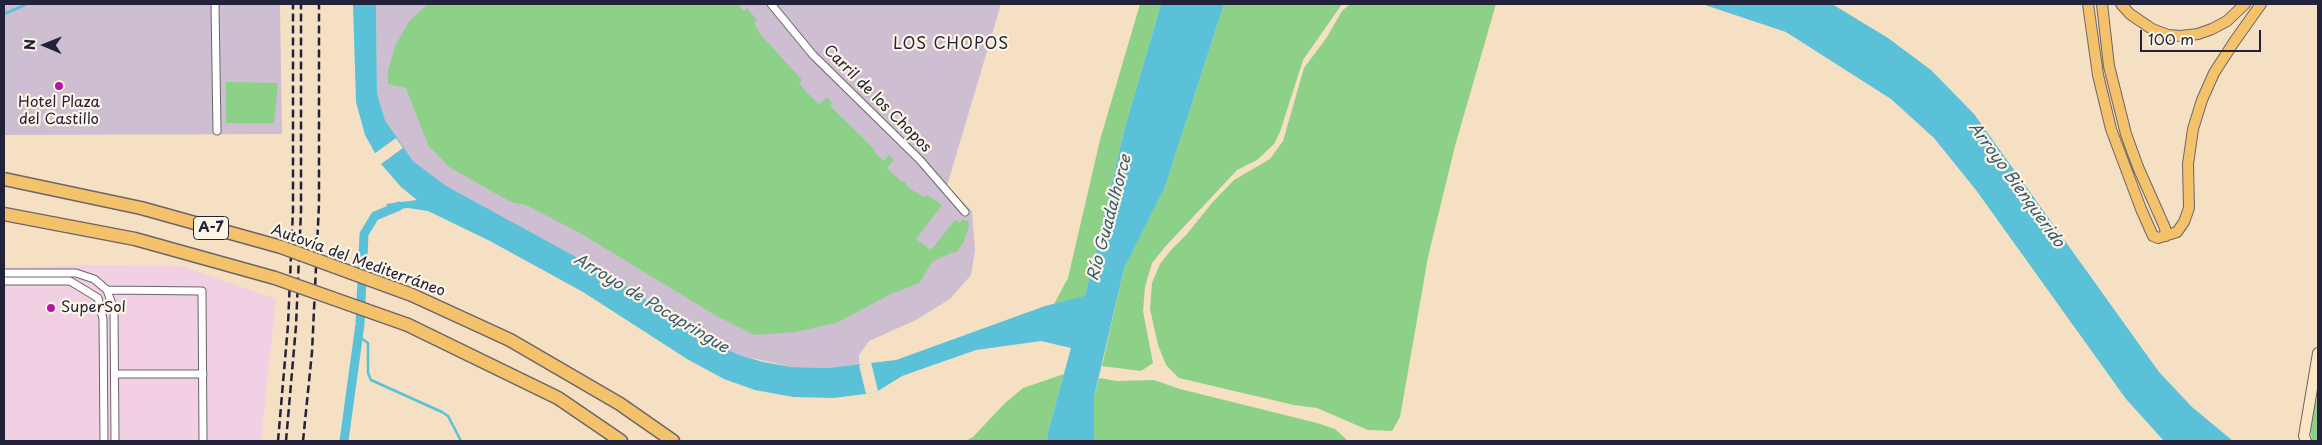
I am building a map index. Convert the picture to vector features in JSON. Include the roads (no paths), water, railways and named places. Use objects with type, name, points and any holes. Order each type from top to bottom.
[{"type":"highway","name":"Autovía del Mediterráneo","points":[[4,179],[141,208],[281,248],[412,295],[510,340],[620,404],[673,441]]},
{"type":"highway","name":"A-7","points":[[4,214],[135,239],[275,278],[408,325],[558,398],[621,441]]},
{"type":"main road","points":[[2088,4],[2093,47],[2106,111],[2126,174],[2153,236],[2166,232],[2176,232],[2184,222],[2189,208],[2188,164],[2193,129],[2202,100],[2214,74],[2261,4]]},
{"type":"main road","points":[[2102,4],[2109,66],[2126,134],[2166,232]]},
{"type":"main road","points":[[2121,4],[2130,14],[2152,30],[2168,35],[2181,36],[2198,34],[2212,29],[2227,21],[2245,4]]},
{"type":"street","points":[[215,4],[217,131]]},
{"type":"street","name":"Carril de los Chopos","points":[[771,4],[813,55],[920,160],[965,212]]},
{"type":"street","points":[[4,273],[76,273],[94,279],[107,290],[114,310],[115,441]]},
{"type":"street","points":[[4,281],[70,281],[98,298],[103,319],[104,441]]},
{"type":"street","points":[[107,290],[202,291],[203,441]]},
{"type":"street","points":[[2306,441],[2304,436],[2318,353]]},
{"type":"street","points":[[115,374],[202,374]]},
{"type":"water","points":[[353,4],[376,4],[377,93],[385,120],[413,161],[446,186],[611,276],[711,342],[739,355],[763,362],[792,367],[828,368],[896,360],[1045,306],[1085,296],[1125,127],[1161,4],[1224,4],[1165,187],[1124,269],[1094,397],[1094,441],[1048,441],[1048,432],[1071,348],[1041,341],[976,350],[902,376],[878,391],[866,394],[833,398],[793,397],[755,390],[724,379],[687,359],[583,292],[490,241],[428,211],[408,208],[390,210],[386,204],[417,200],[401,187],[381,164],[365,135],[356,102]]},
{"type":"water","name":"Arroyo Bienquerido","points":[[1702,4],[1832,4],[1888,38],[1931,70],[1974,114],[2159,372],[2192,407],[2233,441],[2164,441],[2126,399],[1976,190],[1934,138],[1891,99],[1786,32]]},
{"type":"waterway","points":[[4,14],[27,4]]},
{"type":"waterway","points":[[344,441],[360,324],[364,234],[375,216],[399,206]]},
{"type":"waterway","points":[[358,336],[368,343],[368,373],[371,380],[448,416],[461,441]]},
{"type":"railway","points":[[278,441],[288,325],[293,210],[293,4]]},
{"type":"railway","points":[[286,441],[296,326],[301,211],[301,4]]},
{"type":"railway","points":[[303,441],[312,352],[319,204],[319,4]]},
{"type":"place","name":"Hotel Plaza del Castillo","points":[[59,86]]},
{"type":"place","name":"SuperSol","points":[[51,308]]},
{"type":"district","name":"LOS CHOPOS","points":[[951,45]]},
{"type":"water label","name":"Río Guadalhorce","points":[[1110,218]]},
{"type":"water label","name":"Arroyo de Pocapringue","points":[[651,304]]}]
